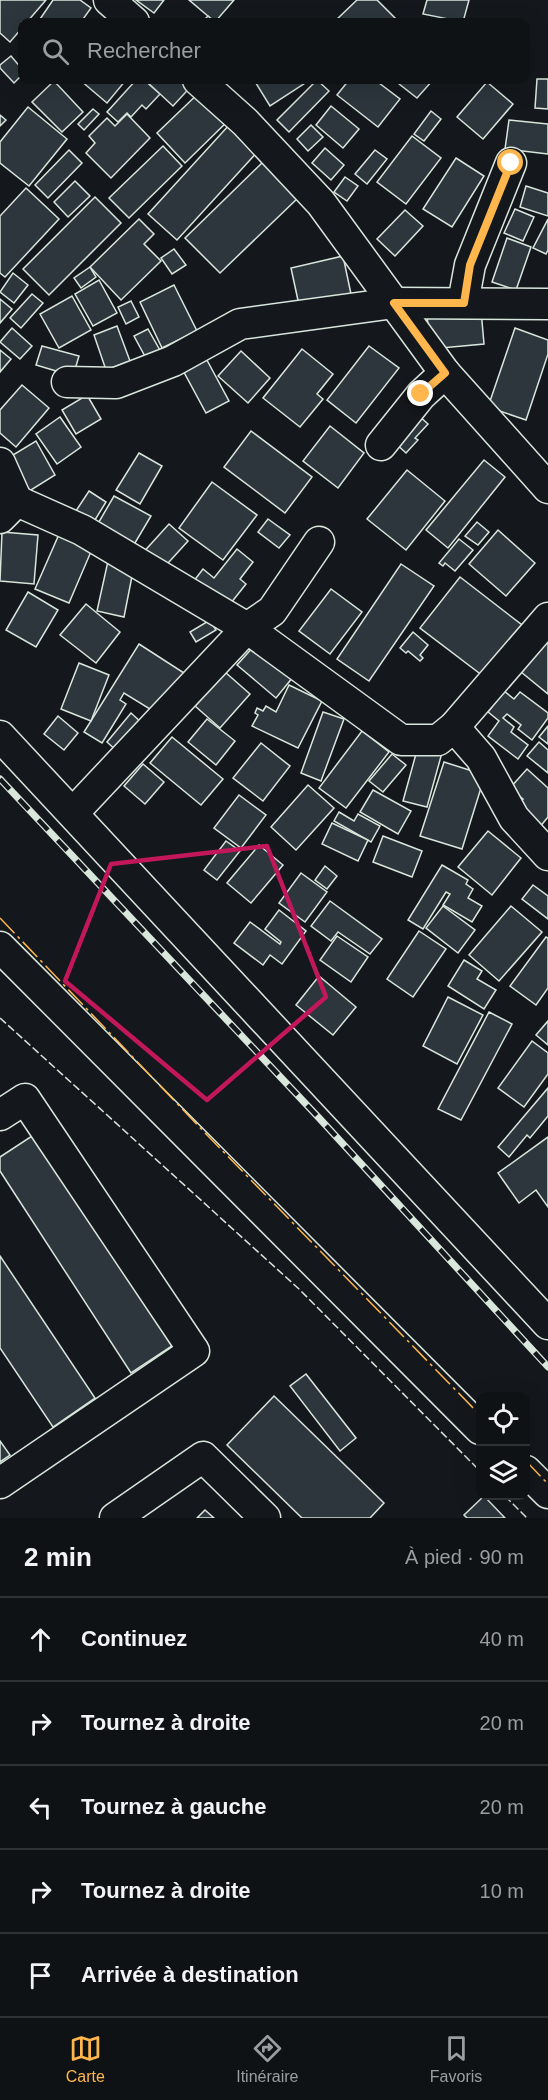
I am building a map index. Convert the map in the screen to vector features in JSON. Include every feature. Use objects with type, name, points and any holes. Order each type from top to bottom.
[{"type":"street","points":[[109,0],[129,18]]},
{"type":"street","points":[[202,84],[245,122],[321,203],[445,373],[548,488]]},
{"type":"street","points":[[464,303],[470,265],[511,163]]},
{"type":"street","points":[[67,382],[116,383],[173,361],[240,324],[394,303],[548,304]]},
{"type":"street","points":[[381,445],[421,394],[445,373]]},
{"type":"street","points":[[0,462],[9,509],[82,530],[247,628],[401,740],[438,740],[454,727],[548,618]]},
{"type":"street","points":[[73,813],[247,628],[272,611],[319,542]]},
{"type":"street","points":[[454,727],[481,758],[514,818],[548,855]]},
{"type":"street","points":[[0,736],[548,1324]]},
{"type":"street","points":[[0,946],[476,1425]]},
{"type":"street","points":[[0,1115],[25,1099],[194,1351],[0,1483]]},
{"type":"street","points":[[115,1518],[203,1457],[265,1518]]},
{"type":"street","points":[[530,1477],[548,1493]]},
{"type":"highlighted area","points":[[267,846],[326,997],[207,1100],[65,981],[111,864]]},
{"type":"building","points":[[0,0],[46,0],[30,18],[18,18],[18,33],[10,42],[0,33]]},
{"type":"building","points":[[53,0],[80,0],[91,8],[84,18],[41,18]]},
{"type":"building","points":[[136,0],[164,0],[154,13]]},
{"type":"building","points":[[189,0],[234,0],[218,18],[210,18]]},
{"type":"building","points":[[357,0],[377,0],[395,18],[338,18]]},
{"type":"building","points":[[427,0],[469,0],[464,18],[443,18],[423,14]]},
{"type":"building","points":[[11,56],[18,64],[18,79],[14,83],[0,68],[0,65]]},
{"type":"building","points":[[537,79],[548,79],[548,109],[535,108]]},
{"type":"building","points":[[51,84],[57,84],[83,112],[62,132],[32,102]]},
{"type":"building","points":[[85,84],[123,84],[107,103]]},
{"type":"building","points":[[132,84],[149,84],[160,94],[146,109],[142,105],[131,117],[127,113],[118,122],[107,112]]},
{"type":"building","points":[[149,84],[193,84],[173,106]]},
{"type":"building","points":[[256,84],[304,84],[270,106]]},
{"type":"building","points":[[313,84],[321,84],[329,91],[289,132],[277,120]]},
{"type":"building","points":[[346,84],[380,84],[400,99],[378,127],[337,95]]},
{"type":"building","points":[[399,84],[429,84],[417,98]]},
{"type":"building","points":[[485,84],[489,84],[513,104],[483,139],[457,117]]},
{"type":"building","points":[[204,88],[232,117],[185,163],[157,133]]},
{"type":"building","points":[[331,106],[359,129],[343,148],[316,125]]},
{"type":"building","points":[[28,107],[67,139],[29,186],[0,163],[0,142]]},
{"type":"building","points":[[93,109],[99,114],[84,130],[78,124]]},
{"type":"building","points":[[431,111],[441,119],[424,141],[414,134]]},
{"type":"building","points":[[127,114],[150,138],[111,178],[86,153],[95,143],[89,136],[107,118],[115,126]]},
{"type":"building","points":[[0,115],[6,120],[0,126]]},
{"type":"building","points":[[509,120],[548,124],[548,154],[505,149]]},
{"type":"building","points":[[230,124],[259,150],[177,240],[148,214]]},
{"type":"building","points":[[311,125],[323,137],[308,151],[297,139]]},
{"type":"building","points":[[412,136],[441,158],[406,204],[377,182]]},
{"type":"building","points":[[163,146],[182,166],[129,218],[109,198]]},
{"type":"building","points":[[325,148],[344,165],[331,180],[312,163]]},
{"type":"building","points":[[69,150],[82,163],[48,198],[35,185]]},
{"type":"building","points":[[375,150],[387,159],[367,184],[355,174]]},
{"type":"building","points":[[456,158],[484,176],[452,227],[423,209]]},
{"type":"building","points":[[265,160],[300,196],[220,273],[185,238]]},
{"type":"building","points":[[345,177],[358,186],[347,201],[334,192]]},
{"type":"building","points":[[75,181],[90,196],[68,217],[54,202]]},
{"type":"building","points":[[526,186],[548,193],[548,216],[520,207]]},
{"type":"building","points":[[26,188],[59,219],[5,277],[0,273],[0,216]]},
{"type":"building","points":[[95,197],[121,223],[49,295],[23,269]]},
{"type":"building","points":[[515,209],[534,217],[523,241],[504,233]]},
{"type":"building","points":[[405,210],[423,226],[395,256],[377,239]]},
{"type":"building","points":[[139,219],[154,234],[144,244],[161,261],[121,300],[90,267]]},
{"type":"building","points":[[548,219],[548,250],[546,254],[533,248]]},
{"type":"building","points":[[507,238],[531,247],[516,290],[492,282]]},
{"type":"building","points":[[174,249],[186,265],[172,274],[161,258]]},
{"type":"building","points":[[343,256],[351,294],[299,305],[291,268]]},
{"type":"building","points":[[90,267],[96,277],[81,288],[74,278]]},
{"type":"building","points":[[13,273],[28,285],[14,303],[0,292]]},
{"type":"building","points":[[99,280],[117,313],[93,326],[75,294]]},
{"type":"building","points":[[174,285],[197,331],[162,348],[140,302]]},
{"type":"building","points":[[32,294],[43,303],[21,328],[10,318]]},
{"type":"building","points":[[72,296],[91,330],[59,348],[40,314]]},
{"type":"building","points":[[0,299],[12,309],[0,323]]},
{"type":"building","points":[[131,301],[139,317],[126,324],[118,307]]},
{"type":"building","points":[[481,310],[484,344],[430,349],[427,314]]},
{"type":"building","points":[[117,326],[130,361],[106,370],[94,335]]},
{"type":"building","points":[[12,328],[32,346],[20,359],[0,342]]},
{"type":"building","points":[[515,328],[548,340],[548,354],[526,420],[488,407]]},
{"type":"building","points":[[148,329],[161,352],[147,360],[134,336]]},
{"type":"building","points":[[42,346],[79,356],[73,376],[36,365]]},
{"type":"building","points":[[369,346],[399,368],[356,423],[327,400]]},
{"type":"building","points":[[302,349],[333,374],[317,394],[323,399],[300,427],[263,398]]},
{"type":"building","points":[[0,350],[11,359],[0,372]]},
{"type":"building","points":[[202,351],[229,401],[206,413],[179,363]]},
{"type":"building","points":[[241,351],[270,378],[248,403],[218,376]]},
{"type":"building","points":[[22,385],[49,408],[16,447],[0,433],[0,410]]},
{"type":"building","points":[[87,395],[101,419],[76,434],[62,410]]},
{"type":"building","points":[[417,414],[428,424],[415,438],[418,440],[406,453],[393,441]]},
{"type":"building","points":[[60,417],[81,447],[57,464],[36,434]]},
{"type":"building","points":[[330,426],[364,453],[338,488],[303,461]]},
{"type":"building","points":[[251,431],[312,477],[285,513],[224,467]]},
{"type":"building","points":[[36,441],[55,475],[23,495],[3,461]]},
{"type":"building","points":[[139,453],[162,466],[140,504],[116,490]]},
{"type":"building","points":[[484,460],[505,477],[448,548],[426,530]]},
{"type":"building","points":[[407,470],[445,501],[406,550],[367,519]]},
{"type":"building","points":[[212,482],[257,515],[223,560],[179,528]]},
{"type":"building","points":[[89,491],[106,502],[90,528],[72,517]]},
{"type":"building","points":[[114,496],[151,516],[132,548],[96,527]]},
{"type":"building","points":[[268,519],[290,535],[279,548],[258,532]]},
{"type":"building","points":[[477,522],[489,532],[478,545],[465,536]]},
{"type":"building","points":[[169,524],[188,541],[159,573],[140,556]]},
{"type":"building","points":[[498,530],[535,563],[506,596],[469,564]]},
{"type":"building","points":[[2,532],[38,535],[34,584],[0,581]]},
{"type":"building","points":[[60,532],[93,547],[69,603],[35,589]]},
{"type":"building","points":[[459,539],[473,550],[455,571],[445,563],[443,566],[439,563]]},
{"type":"building","points":[[237,549],[253,562],[240,579],[246,584],[223,613],[190,586],[203,569],[214,578]]},
{"type":"building","points":[[108,561],[134,566],[124,617],[97,611]]},
{"type":"building","points":[[401,564],[434,586],[369,681],[337,659]]},
{"type":"building","points":[[460,577],[526,628],[487,679],[420,628]]},
{"type":"building","points":[[331,589],[362,612],[330,654],[299,631]]},
{"type":"building","points":[[28,592],[58,610],[36,647],[6,630]]},
{"type":"building","points":[[86,604],[120,632],[96,663],[60,635]]},
{"type":"building","points":[[210,620],[216,630],[196,642],[190,632]]},
{"type":"building","points":[[413,632],[428,645],[420,655],[423,658],[420,661],[408,651],[406,653],[400,648]]},
{"type":"building","points":[[545,641],[548,643],[548,694],[521,672]]},
{"type":"building","points":[[139,644],[184,673],[158,714],[124,693],[120,700],[126,704],[102,743],[84,732]]},
{"type":"building","points":[[255,645],[293,677],[276,698],[237,665]]},
{"type":"building","points":[[79,663],[109,675],[91,721],[61,709]]},
{"type":"building","points":[[225,672],[250,694],[220,728],[195,706]]},
{"type":"building","points":[[289,685],[322,701],[298,748],[252,726],[258,715],[255,713],[257,708],[263,711],[266,706],[276,712]]},
{"type":"building","points":[[504,691],[514,699],[520,692],[548,713],[548,718],[532,740],[518,729],[521,725],[507,714],[503,718],[514,727],[511,732],[528,745],[518,759],[488,736],[499,721],[488,712]]},
{"type":"building","points":[[323,712],[344,719],[321,781],[301,773]]},
{"type":"building","points":[[131,713],[143,724],[119,753],[107,742]]},
{"type":"building","points":[[58,716],[78,733],[64,750],[44,734]]},
{"type":"building","points":[[207,719],[235,741],[216,765],[188,742]]},
{"type":"building","points":[[548,726],[548,744],[539,737]]},
{"type":"building","points":[[362,731],[389,752],[346,808],[319,788]]},
{"type":"building","points":[[172,737],[223,779],[201,805],[150,763]]},
{"type":"building","points":[[539,742],[548,750],[548,773],[527,756]]},
{"type":"building","points":[[261,743],[290,766],[263,801],[233,778]]},
{"type":"building","points":[[419,743],[443,749],[427,807],[403,801]]},
{"type":"building","points":[[392,754],[406,765],[383,792],[369,781]]},
{"type":"building","points":[[444,762],[485,775],[462,849],[420,836]]},
{"type":"building","points":[[143,764],[164,782],[145,804],[124,786]]},
{"type":"building","points":[[527,769],[548,788],[548,817],[539,828],[516,807],[523,799],[510,788]]},
{"type":"building","points":[[308,785],[334,808],[296,850],[271,827]]},
{"type":"building","points":[[373,790],[411,811],[398,834],[360,812]]},
{"type":"building","points":[[239,795],[266,815],[241,848],[214,828]]},
{"type":"building","points":[[339,812],[354,821],[358,814],[380,826],[371,842],[334,821]]},
{"type":"building","points":[[332,823],[368,840],[358,861],[322,844]]},
{"type":"building","points":[[488,831],[521,858],[492,895],[458,867]]},
{"type":"building","points":[[383,836],[422,851],[412,877],[373,862]]},
{"type":"building","points":[[226,841],[240,851],[217,880],[204,870]]},
{"type":"building","points":[[259,845],[283,865],[251,903],[227,883]]},
{"type":"building","points":[[442,865],[468,880],[466,884],[473,889],[468,898],[482,906],[472,922],[443,905],[450,894],[446,892],[423,929],[408,920]]},
{"type":"building","points":[[325,866],[337,876],[327,889],[315,880]]},
{"type":"building","points":[[301,873],[327,892],[305,922],[279,903]]},
{"type":"building","points":[[533,885],[548,896],[548,919],[522,899]]},
{"type":"building","points":[[330,901],[382,939],[370,954],[338,932],[331,941],[311,926]]},
{"type":"building","points":[[443,906],[475,930],[458,953],[426,928]]},
{"type":"building","points":[[511,906],[542,932],[499,981],[469,955]]},
{"type":"building","points":[[279,910],[306,931],[282,964],[270,955],[263,965],[234,943],[250,922],[280,944],[281,942],[265,929]]},
{"type":"building","points":[[419,931],[446,949],[413,997],[387,979]]},
{"type":"building","points":[[337,936],[368,957],[351,982],[320,960]]},
{"type":"building","points":[[546,937],[548,938],[548,988],[536,1005],[510,986]]},
{"type":"building","points":[[464,960],[482,971],[477,979],[496,990],[484,1009],[448,986]]},
{"type":"building","points":[[319,976],[356,1007],[333,1035],[296,1005]]},
{"type":"building","points":[[448,997],[483,1015],[457,1064],[423,1046]]},
{"type":"building","points":[[489,1012],[512,1024],[461,1120],[438,1109]]},
{"type":"building","points":[[548,1021],[548,1045],[536,1035]]},
{"type":"building","points":[[532,1041],[548,1053],[548,1074],[524,1107],[498,1088]]},
{"type":"building","points":[[548,1088],[548,1116],[530,1138],[527,1135],[509,1157],[498,1147]]},
{"type":"building","points":[[35,1134],[172,1346],[131,1373],[0,1171],[0,1157]]},
{"type":"building","points":[[548,1137],[548,1207],[536,1190],[519,1203],[498,1173]]},
{"type":"building","points":[[0,1256],[95,1398],[53,1427],[0,1348]]},
{"type":"building","points":[[306,1374],[356,1438],[340,1451],[290,1386]]},
{"type":"building","points":[[274,1396],[384,1503],[370,1518],[302,1518],[227,1445]]},
{"type":"building","points":[[0,1441],[10,1455],[0,1462]]},
{"type":"building","points":[[480,1500],[488,1500],[505,1518],[467,1518],[464,1515]]},
{"type":"building","points":[[205,1510],[214,1518],[197,1518]]},
{"type":"railway","points":[[0,779],[320,1119],[548,1367]]},
{"type":"fence","points":[[0,1018],[299,1289],[476,1467]]},
{"type":"fence","points":[[509,1500],[527,1518]]},
{"type":"power","points":[[0,918],[476,1411]]},
{"type":"power","points":[[530,1465],[548,1484]]},
{"type":"route","points":[[421,394],[445,373],[394,303],[464,303],[470,265],[511,163]]}]
